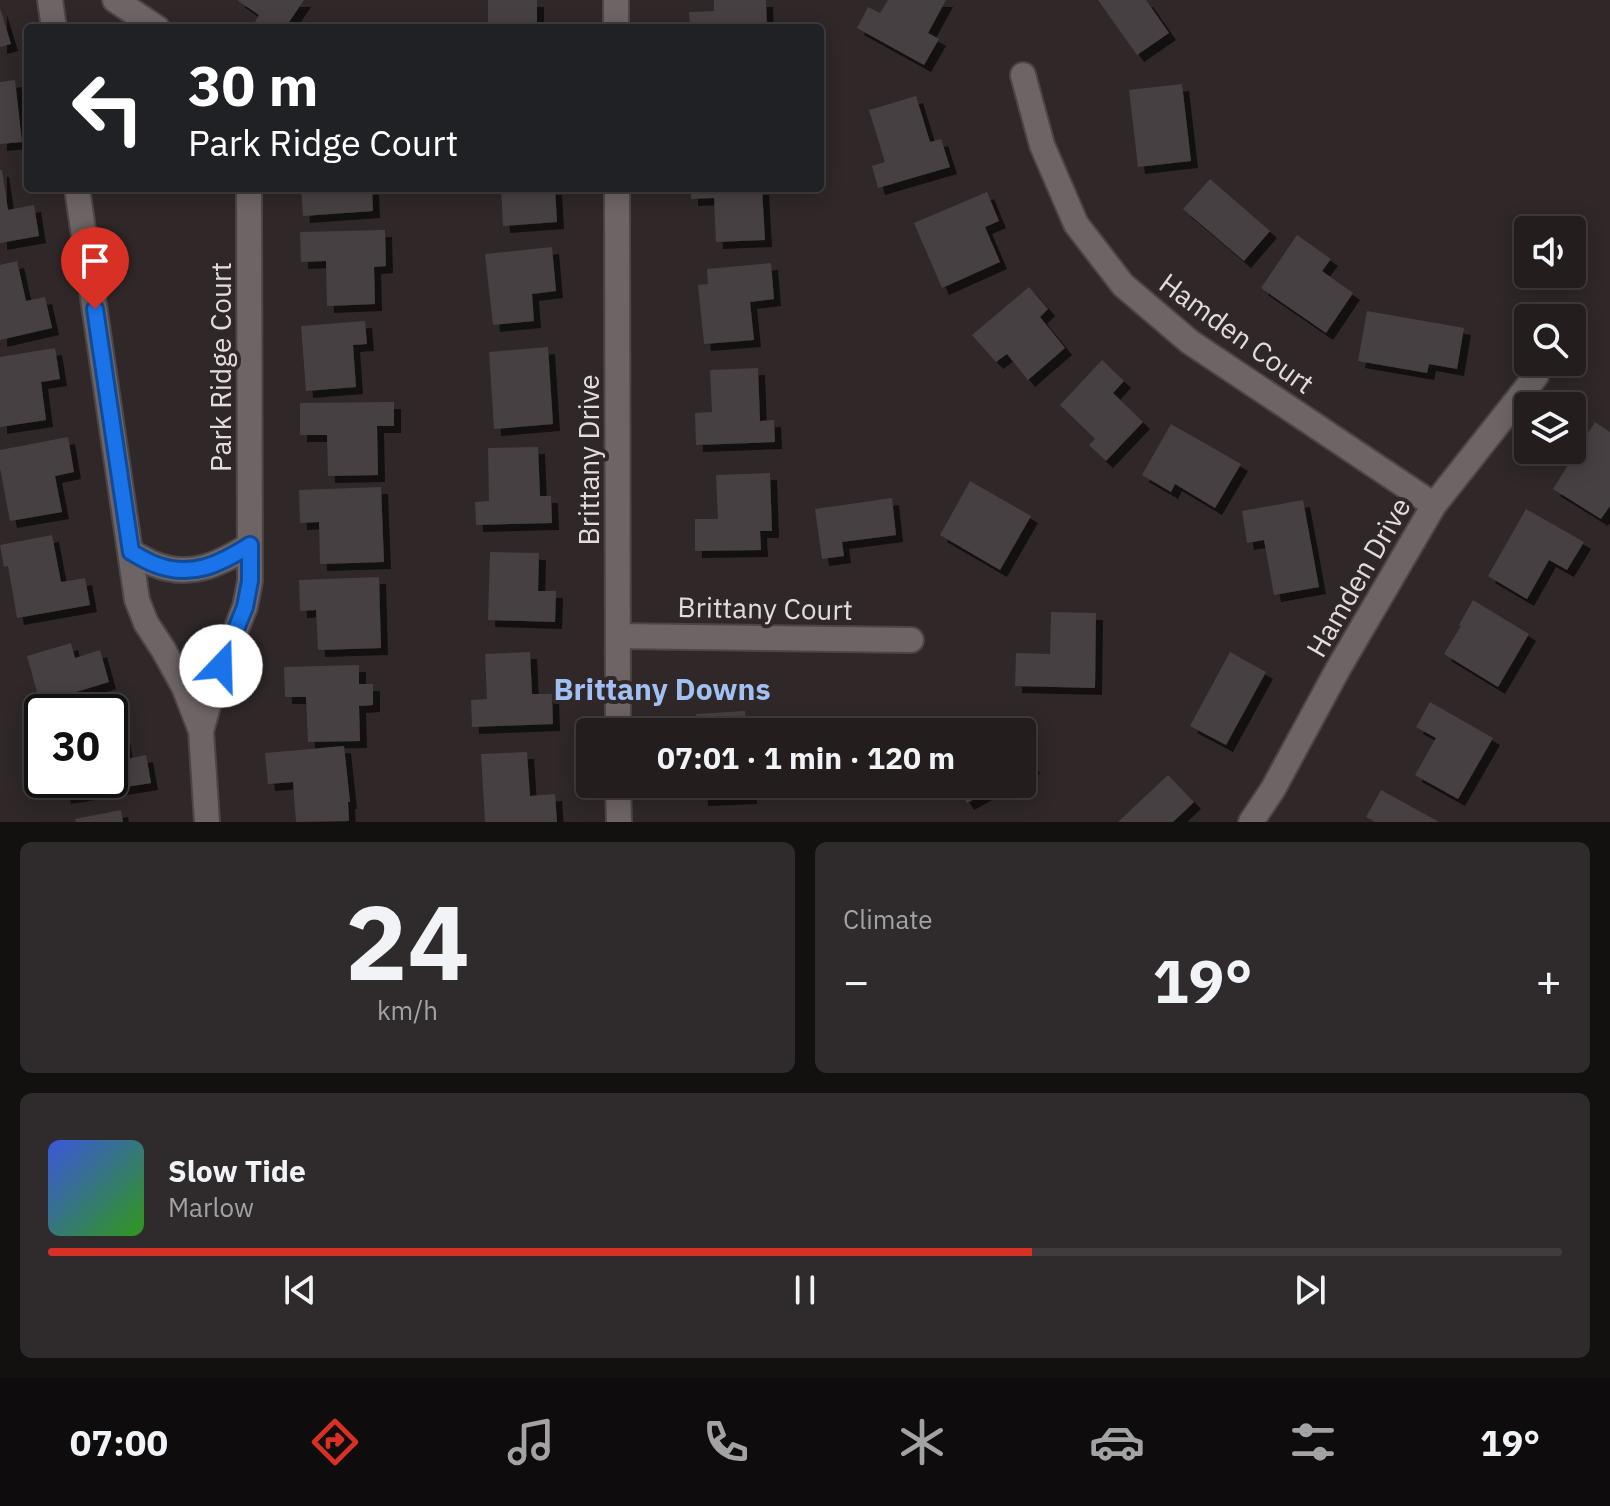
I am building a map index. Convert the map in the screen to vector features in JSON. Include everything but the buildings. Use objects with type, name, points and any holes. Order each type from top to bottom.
[{"type":"street","points":[[50,0],[53,24]]},
{"type":"street","points":[[115,0],[150,24]]},
{"type":"street","points":[[616,0],[616,24]]},
{"type":"street","name":"Hamden Court","points":[[1023,75],[1042,145],[1076,224],[1123,285],[1190,342],[1434,505]]},
{"type":"street","name":"Park Ridge Court","points":[[78,192],[137,600],[146,623],[184,687],[201,731],[207,822]]},
{"type":"street","name":"Park Ridge Court","points":[[201,731],[213,688],[245,607],[250,581],[249,192]]},
{"type":"street","name":"Brittany Drive","points":[[617,192],[618,718]]},
{"type":"street","name":"Hamden Drive","points":[[1251,822],[1273,789],[1338,669],[1434,505],[1536,376]]},
{"type":"street","points":[[131,552],[154,565],[179,570],[205,568],[250,545]]},
{"type":"street","name":"Brittany Court","points":[[618,636],[911,640]]},
{"type":"street","points":[[618,798],[619,822]]},
{"type":"district","name":"Brittany Downs","points":[[662,688]]},
{"type":"route","points":[[95,309],[131,552],[154,565],[179,570],[205,568],[250,545],[250,581],[245,607],[221,666]]}]
